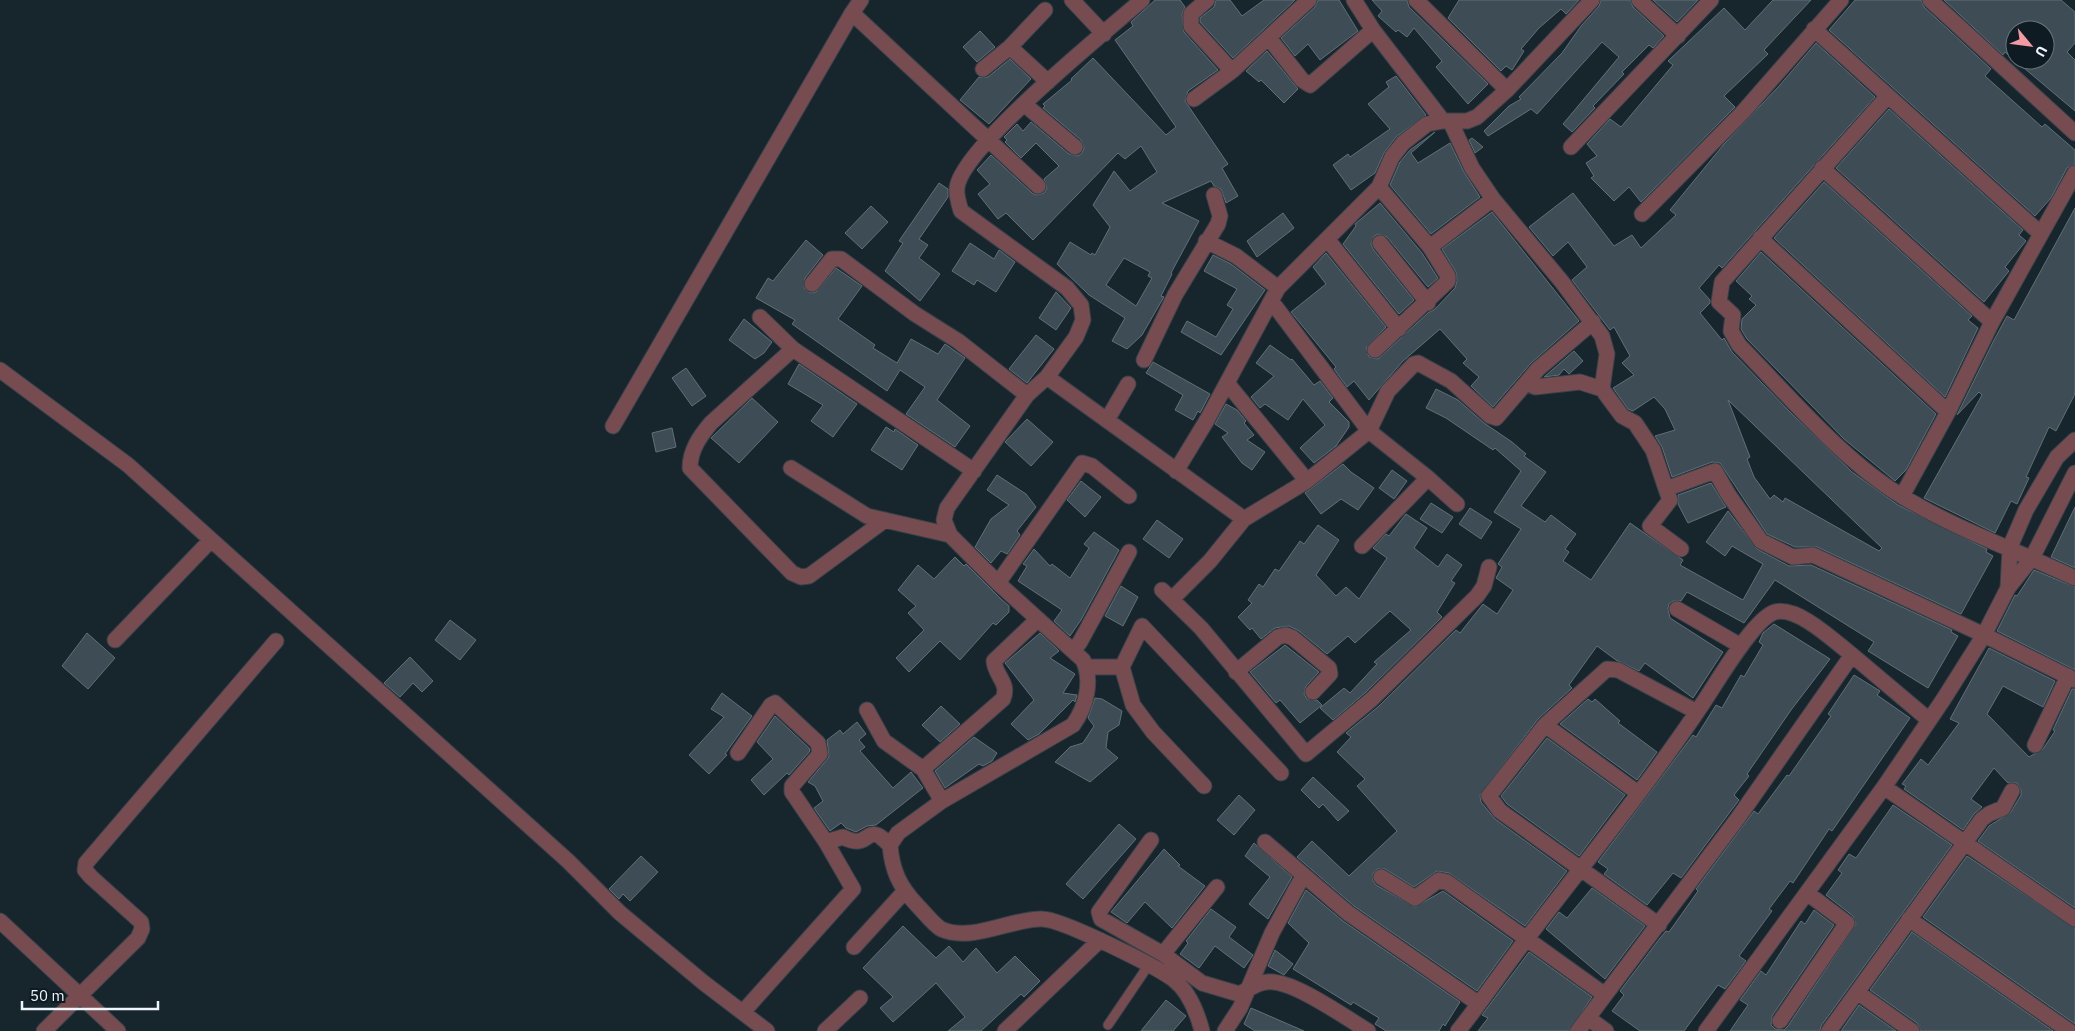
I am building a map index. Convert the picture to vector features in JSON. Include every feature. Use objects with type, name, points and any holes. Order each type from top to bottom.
[{"type":"street","points":[[613,426],[861,0]]},
{"type":"street","points":[[1072,0],[1104,34]]},
{"type":"street","points":[[1142,0],[1024,104],[969,161],[956,188],[960,211],[1067,288],[1078,298],[1083,312],[1081,328],[1047,378],[1027,395],[947,508],[944,520],[950,535],[998,583],[1074,650],[1086,667],[1086,701],[1083,711],[1073,725],[942,802],[898,833],[890,844],[895,875],[904,892],[941,928],[957,932],[995,929],[1043,918],[1100,940],[1173,979],[1198,1014],[1202,1031]]},
{"type":"street","points":[[1207,0],[1191,14],[1192,26],[1232,71]]},
{"type":"street","points":[[1194,99],[1232,71],[1309,0]]},
{"type":"street","points":[[1354,0],[1373,30],[1447,122],[1472,168],[1493,199],[1559,278],[1602,336],[1607,354],[1602,389]]},
{"type":"street","points":[[1416,0],[1507,90]]},
{"type":"street","points":[[1176,472],[1272,302],[1278,288],[1379,187],[1392,157],[1403,143],[1427,124],[1467,121],[1477,117],[1507,90],[1592,0]]},
{"type":"street","points":[[1639,0],[1678,36]]},
{"type":"street","points":[[1571,147],[1711,0]]},
{"type":"street","points":[[1642,214],[1744,112],[1841,0]]},
{"type":"street","points":[[1930,0],[2075,133]]},
{"type":"street","points":[[983,69],[1010,47],[1045,10]]},
{"type":"street","points":[[852,13],[996,133],[1038,186]]},
{"type":"street","points":[[1814,29],[1887,97],[2041,234]]},
{"type":"street","points":[[1268,38],[1302,80],[1310,84],[1373,30]]},
{"type":"street","points":[[1010,47],[1048,82]]},
{"type":"street","points":[[1887,97],[1722,282],[1719,302],[1733,315],[1732,335],[1739,345],[1848,455],[1902,496],[1972,534],[2010,548],[2075,578]]},
{"type":"street","points":[[1024,104],[1075,147]]},
{"type":"street","points":[[1822,168],[1992,322]]},
{"type":"street","points":[[1902,496],[1948,412],[1992,322],[2075,174]]},
{"type":"street","points":[[1375,350],[1428,303],[1448,281],[1448,276],[1430,247],[1379,187]]},
{"type":"street","points":[[1144,360],[1175,295],[1218,224],[1220,216],[1214,195]]},
{"type":"street","points":[[1430,247],[1493,199]]},
{"type":"street","points":[[1760,238],[1948,412]]},
{"type":"street","points":[[1327,239],[1399,329]]},
{"type":"street","points":[[1206,242],[1236,256],[1278,288]]},
{"type":"street","points":[[1380,243],[1428,303]]},
{"type":"street","points":[[812,284],[832,259],[841,260],[915,314],[958,341],[1027,395]]},
{"type":"street","points":[[1272,302],[1369,431],[1457,504]]},
{"type":"street","points":[[760,317],[793,349],[974,471]]},
{"type":"street","points":[[1489,568],[1484,586],[1477,596],[1379,692],[1306,754],[1201,628],[1172,598],[1210,560],[1244,519],[1307,481],[1369,431],[1391,388],[1414,364],[1418,363],[1451,381],[1490,416],[1496,418],[1538,369],[1592,322]]},
{"type":"street","points":[[793,349],[711,423],[701,435],[690,457],[690,468],[792,573],[801,577],[809,576],[885,520]]},
{"type":"street","points":[[0,370],[128,465],[561,854],[620,912],[704,983],[767,1031]]},
{"type":"street","points":[[1047,378],[1244,519]]},
{"type":"street","points":[[1527,382],[1535,387],[1580,382],[1602,389],[1622,416],[1636,423],[1653,450],[1670,500],[1650,526],[1682,549]]},
{"type":"street","points":[[1227,383],[1307,481]]},
{"type":"street","points":[[1106,420],[1128,384]]},
{"type":"street","points":[[2008,588],[2010,548],[2026,510],[2057,457],[2075,440]]},
{"type":"street","points":[[998,583],[1082,463],[1092,466],[1129,496]]},
{"type":"street","points":[[791,468],[859,512],[950,535]]},
{"type":"street","points":[[1666,489],[1715,471],[1728,494],[1761,541],[1793,557],[1800,557],[1810,553],[2072,678],[2035,746]]},
{"type":"street","points":[[1706,1031],[1884,787],[1943,700],[1984,635],[2008,588],[2032,558],[2075,473]]},
{"type":"street","points":[[1362,546],[1428,478]]},
{"type":"street","points":[[115,640],[211,540]]},
{"type":"street","points":[[1074,650],[1129,552]]},
{"type":"street","points":[[1677,609],[1741,646]]},
{"type":"street","points":[[1458,1031],[1527,938],[1581,870],[1697,712],[1741,646],[1766,616],[1775,612],[1788,611],[1801,617],[1931,717]]},
{"type":"street","points":[[923,769],[1003,699],[1006,692],[1005,685],[994,666],[994,661],[1038,619]]},
{"type":"street","points":[[1204,786],[1153,732],[1132,705],[1122,667],[1142,626],[1281,773]]},
{"type":"street","points":[[1236,672],[1274,640],[1286,635],[1293,638],[1328,668],[1330,674],[1313,692]]},
{"type":"street","points":[[44,1031],[138,938],[142,929],[141,922],[85,870],[86,863],[276,641]]},
{"type":"street","points":[[1578,1031],[1738,818],[1852,655]]},
{"type":"street","points":[[1086,667],[1122,667]]},
{"type":"street","points":[[1659,925],[1500,811],[1489,796],[1545,726],[1600,672],[1610,668],[1634,678],[1697,712]]},
{"type":"street","points":[[738,753],[771,705],[775,703],[818,743],[820,754],[792,786],[792,792],[852,885],[852,893],[743,1012]]},
{"type":"street","points":[[867,710],[884,741],[923,769],[942,802]]},
{"type":"street","points":[[1545,726],[1638,793]]},
{"type":"street","points":[[1884,787],[2075,919]]},
{"type":"street","points":[[1829,1031],[1982,819],[2003,808],[2012,792]]},
{"type":"street","points":[[826,842],[844,837],[854,843],[876,835],[890,844]]},
{"type":"street","points":[[1151,840],[1098,915],[1101,919],[1163,954],[1202,983],[1233,994],[1247,991],[1268,981],[1287,986],[1302,992],[1368,1031]]},
{"type":"street","points":[[1265,842],[1348,913],[1479,1004]]},
{"type":"street","points":[[1225,1031],[1240,1008],[1280,916],[1303,876]]},
{"type":"street","points":[[1381,877],[1415,898],[1435,882],[1443,880],[1605,995]]},
{"type":"street","points":[[1163,954],[1217,886]]},
{"type":"street","points":[[854,948],[904,892]]},
{"type":"street","points":[[1780,1021],[1847,923],[1807,893]]},
{"type":"street","points":[[1909,919],[2069,1031]]},
{"type":"street","points":[[0,921],[118,1031]]},
{"type":"street","points":[[1006,1031],[1100,940]]},
{"type":"street","points":[[1857,992],[1912,1031]]},
{"type":"street","points":[[825,1031],[860,998]]},
{"type":"street","points":[[1588,1018],[1606,1031]]},
{"type":"lane","points":[[1108,1025],[1148,966]]},
{"type":"building","points":[[1155,0],[1180,0],[1185,7],[1182,14],[1184,32],[1218,70],[1188,91],[1185,101],[1228,164],[1222,168],[1238,196],[1226,203],[1221,189],[1214,186],[1211,181],[1162,203],[1199,221],[1171,273],[1161,296],[1164,297],[1142,335],[1127,349],[1112,341],[1125,318],[1089,295],[1057,264],[1070,242],[1091,255],[1092,253],[1095,255],[1110,227],[1093,205],[1114,171],[1130,191],[1157,172],[1141,146],[1125,159],[1118,153],[1033,240],[1006,213],[998,219],[978,194],[990,184],[977,170],[991,155],[1032,193],[1036,195],[1044,193],[1047,188],[1044,179],[1059,166],[1036,143],[1021,158],[1005,142],[1007,140],[1004,137],[1017,124],[1023,131],[1031,122],[1069,154],[1078,156],[1082,153],[1084,148],[1081,140],[1043,108],[1045,106],[1043,104],[1072,80],[1093,58],[1166,135],[1176,127],[1115,40],[1133,26],[1131,22]],"holes":[[[1124,258],[1150,272],[1148,276],[1152,278],[1136,306],[1106,285]]]},
{"type":"building","points":[[1216,0],[1230,0],[1242,16],[1264,0],[1295,0],[1233,58],[1200,22],[1200,18],[1214,7]]},
{"type":"building","points":[[1318,0],[1339,0],[1358,31],[1320,60],[1308,44],[1295,56],[1281,38],[1315,7]]},
{"type":"building","points":[[1372,0],[1407,0],[1409,7],[1488,84],[1468,104],[1436,67],[1442,61],[1414,28],[1407,37],[1398,30],[1396,32],[1378,16],[1382,11]]},
{"type":"building","points":[[1459,0],[1579,0],[1566,14],[1561,9],[1539,28],[1521,49],[1524,51],[1512,70],[1506,66],[1501,71],[1448,18]]},
{"type":"building","points":[[1601,0],[1630,0],[1633,7],[1664,36],[1653,48],[1649,45],[1622,72],[1624,74],[1593,106],[1595,108],[1572,132],[1563,124],[1619,57],[1602,42],[1537,114],[1531,109],[1488,136],[1484,131],[1509,106],[1521,99],[1519,97],[1562,53],[1581,26],[1599,6]]},
{"type":"building","points":[[1653,0],[1698,0],[1677,22]]},
{"type":"building","points":[[1773,0],[1811,0],[1764,50],[1768,54],[1724,96],[1735,107],[1641,202],[1629,187],[1614,201],[1591,178],[1594,176],[1586,163],[1597,156],[1587,144],[1610,119],[1621,127],[1673,65],[1668,61],[1724,8],[1745,30]]},
{"type":"building","points":[[1855,0],[1921,0],[1924,7],[1991,69],[1985,76],[2042,127],[2045,124],[2075,150],[2075,164],[2067,168],[2051,198],[2035,216],[1829,30]]},
{"type":"building","points":[[1944,0],[2061,0],[2075,12],[2075,43],[2067,52],[2075,60],[2075,111],[2026,70],[2055,70],[2055,20],[2005,20],[2005,52],[2003,55]]},
{"type":"building","points":[[980,31],[995,47],[977,62],[963,47]]},
{"type":"building","points":[[1816,43],[1875,97],[1722,268],[1719,265],[1699,288],[1710,300],[1710,303],[1700,313],[1722,340],[1724,338],[1732,352],[1852,472],[1898,505],[1987,549],[1986,552],[1993,556],[1961,614],[1817,547],[1795,547],[1767,534],[1720,463],[1712,462],[1672,477],[1662,447],[1655,436],[1675,430],[1665,409],[1654,397],[1633,411],[1628,409],[1613,388],[1634,375],[1622,363],[1630,356],[1614,327],[1610,330],[1572,280],[1587,267],[1568,242],[1553,256],[1529,227],[1573,193],[1614,246],[1632,235],[1641,248],[1676,215],[1670,210],[1724,144],[1779,86]],"holes":[[[1728,400],[1882,548],[1879,551],[1785,498],[1783,502],[1774,495],[1770,499],[1754,477],[1747,459],[1750,457]]]},
{"type":"building","points":[[1267,51],[1298,89],[1284,103],[1261,80],[1259,82],[1246,71]]},
{"type":"building","points":[[1010,59],[1031,79],[989,124],[960,100],[979,77],[988,77]]},
{"type":"building","points":[[1396,76],[1426,115],[1396,137],[1384,153],[1375,173],[1351,190],[1333,165],[1348,154],[1350,157],[1390,129],[1368,104],[1389,87],[1386,82]]},
{"type":"building","points":[[1889,109],[2023,230],[2019,235],[2026,241],[2005,267],[2009,271],[1984,302],[1836,168]]},
{"type":"building","points":[[1435,132],[1411,153],[1418,163],[1450,143],[1464,172],[1480,197],[1431,234],[1390,185],[1400,162],[1410,150]]},
{"type":"building","points":[[1472,138],[1483,147],[1475,153],[1469,140]]},
{"type":"building","points":[[1824,182],[1972,316],[1968,320],[1978,328],[1945,397],[1774,238]]},
{"type":"building","points":[[939,183],[948,189],[948,197],[919,239],[928,245],[919,258],[940,274],[920,301],[885,271],[903,243],[899,241]]},
{"type":"building","points":[[1380,203],[1422,253],[1438,278],[1428,287],[1387,237],[1379,234],[1374,236],[1371,244],[1373,249],[1414,300],[1399,314],[1343,244],[1356,226],[1355,224]]},
{"type":"building","points":[[871,206],[888,222],[862,249],[845,233]]},
{"type":"building","points":[[2075,208],[2075,394],[2056,431],[2049,427],[2026,477],[2029,478],[2017,504],[2011,501],[1995,533],[1924,498],[1982,395],[1979,392],[1957,415],[1994,340],[2007,316],[2014,320]]},
{"type":"building","points":[[1492,212],[1579,321],[1531,363],[1493,407],[1471,386],[1479,377],[1463,363],[1467,359],[1440,329],[1403,361],[1369,400],[1354,381],[1347,387],[1334,369],[1336,367],[1291,312],[1326,284],[1313,267],[1326,253],[1386,327],[1366,348],[1369,357],[1378,359],[1429,312],[1434,310],[1455,288],[1457,281],[1456,272],[1442,249]]},
{"type":"building","points":[[1283,213],[1294,228],[1257,257],[1247,241]]},
{"type":"building","points":[[806,240],[823,255],[805,278],[804,288],[810,293],[816,292],[836,268],[862,286],[838,319],[875,345],[873,348],[897,363],[911,339],[938,354],[945,344],[965,358],[937,400],[970,426],[955,447],[906,414],[925,387],[900,370],[887,391],[792,324],[795,320],[756,298],[768,278],[773,281]]},
{"type":"building","points":[[970,243],[994,259],[999,250],[1015,262],[996,292],[977,280],[974,285],[952,271]]},
{"type":"building","points":[[1761,252],[1936,414],[1906,470],[1895,481],[1844,439],[1747,339],[1741,329],[1742,319],[1756,305],[1749,299],[1752,296],[1736,281]]},
{"type":"building","points":[[1213,255],[1231,264],[1265,290],[1221,355],[1181,332],[1187,321],[1216,337],[1233,309],[1227,305],[1237,289],[1204,271]]},
{"type":"building","points":[[1056,292],[1071,308],[1056,330],[1039,318]]},
{"type":"building","points":[[744,319],[772,342],[764,353],[755,359],[729,340]]},
{"type":"building","points":[[1036,335],[1054,349],[1027,383],[1009,369]]},
{"type":"building","points":[[1270,345],[1292,359],[1314,385],[1320,381],[1333,398],[1329,402],[1349,422],[1349,427],[1336,446],[1314,463],[1300,448],[1325,425],[1303,399],[1288,420],[1265,404],[1260,408],[1251,397],[1274,376],[1256,363]]},
{"type":"building","points":[[1574,351],[1583,361],[1569,374],[1564,369],[1559,375],[1544,377]]},
{"type":"building","points":[[1153,362],[1210,394],[1200,413],[1198,411],[1193,420],[1175,410],[1183,395],[1146,373]]},
{"type":"building","points":[[799,364],[857,404],[833,437],[811,421],[823,405],[788,384]]},
{"type":"building","points":[[686,368],[706,396],[692,406],[672,378]]},
{"type":"building","points":[[1436,389],[1458,400],[1484,423],[1512,442],[1526,454],[1524,456],[1546,472],[1521,506],[1545,522],[1551,515],[1576,534],[1565,549],[1569,552],[1563,561],[1591,580],[1630,523],[1683,560],[1680,565],[1743,600],[1763,564],[1732,546],[1725,556],[1706,542],[1728,511],[1757,549],[1789,566],[1811,565],[1952,630],[1951,632],[1958,636],[1928,688],[1868,651],[1874,642],[1775,580],[1744,623],[1687,592],[1681,601],[1673,601],[1669,604],[1670,618],[1723,652],[1693,698],[1645,663],[1639,671],[1616,660],[1597,646],[1569,685],[1572,688],[1538,719],[1480,795],[1481,802],[1495,819],[1567,871],[1525,926],[1449,873],[1437,871],[1414,887],[1385,869],[1377,869],[1373,873],[1373,881],[1376,885],[1415,907],[1443,891],[1513,941],[1477,991],[1354,906],[1297,857],[1312,841],[1349,876],[1397,831],[1357,786],[1365,779],[1337,752],[1351,737],[1346,733],[1379,706],[1456,630],[1460,633],[1483,604],[1497,614],[1513,590],[1496,578],[1502,567],[1498,564],[1521,529],[1494,512],[1521,471],[1495,448],[1493,450],[1446,418],[1426,408]]},
{"type":"building","points":[[752,398],[778,422],[739,463],[711,438]]},
{"type":"building","points":[[1226,404],[1237,410],[1246,421],[1244,423],[1254,435],[1247,440],[1265,452],[1252,470],[1242,463],[1222,437],[1228,433],[1215,424]]},
{"type":"building","points":[[1027,419],[1053,442],[1031,466],[1005,442]]},
{"type":"building","points":[[886,427],[894,432],[895,429],[918,445],[902,470],[871,450]]},
{"type":"building","points":[[672,428],[676,447],[656,452],[652,433]]},
{"type":"building","points":[[1343,464],[1374,488],[1358,510],[1341,499],[1321,514],[1305,493]]},
{"type":"building","points":[[1392,470],[1407,481],[1394,499],[1379,488]]},
{"type":"building","points":[[997,475],[1026,494],[1036,507],[1017,531],[1020,535],[1007,554],[1001,551],[991,563],[975,547],[991,519],[1009,505],[987,490]]},
{"type":"building","points":[[1081,481],[1101,497],[1085,517],[1067,500]]},
{"type":"building","points":[[1711,483],[1726,507],[1688,523],[1678,504],[1678,495]]},
{"type":"building","points":[[1431,503],[1453,517],[1442,533],[1420,519]]},
{"type":"building","points":[[2075,507],[2075,568],[2051,557]]},
{"type":"building","points":[[1470,508],[1492,522],[1481,539],[1459,524]]},
{"type":"building","points":[[1406,514],[1427,528],[1414,548],[1438,567],[1447,554],[1462,565],[1451,581],[1455,583],[1437,612],[1442,617],[1366,692],[1333,720],[1320,708],[1344,688],[1350,693],[1377,664],[1374,662],[1411,630],[1390,611],[1355,643],[1348,636],[1327,654],[1299,631],[1289,626],[1275,628],[1261,639],[1252,628],[1250,630],[1238,617],[1252,603],[1248,600],[1259,584],[1263,587],[1275,569],[1279,571],[1300,541],[1304,544],[1318,525],[1339,540],[1316,575],[1336,596],[1346,587],[1359,599],[1387,558],[1373,548],[1386,534],[1389,536]]},
{"type":"building","points":[[1157,520],[1183,539],[1169,558],[1143,539]]},
{"type":"building","points":[[1094,532],[1119,550],[1081,620],[1070,636],[1054,621],[1062,610],[1018,581],[1027,566],[1023,564],[1034,549],[1050,566],[1052,564],[1070,578],[1089,548],[1084,544]]},
{"type":"building","points":[[955,557],[964,566],[966,564],[1009,606],[1009,612],[996,625],[993,623],[960,660],[940,641],[909,672],[896,658],[924,630],[908,613],[916,606],[898,590],[918,565],[934,579]]},
{"type":"building","points":[[2034,570],[2075,587],[2075,670],[1997,631],[2015,595],[2017,596]]},
{"type":"building","points":[[1121,586],[1138,597],[1123,626],[1105,616]]},
{"type":"building","points":[[450,620],[476,640],[460,660],[435,640]]},
{"type":"building","points":[[1774,624],[1830,659],[1791,710],[1747,774],[1749,776],[1734,795],[1739,800],[1681,878],[1673,873],[1647,905],[1604,874],[1608,869],[1598,862],[1693,735],[1696,737],[1716,705],[1722,708],[1741,675],[1744,677],[1763,645],[1759,642],[1763,633]]},
{"type":"building","points":[[87,633],[115,658],[88,689],[62,666]]},
{"type":"building","points":[[1040,633],[1059,651],[1050,658],[1075,674],[1063,693],[1077,695],[1075,702],[1073,700],[1039,734],[1028,740],[1011,724],[1034,700],[1005,663]]},
{"type":"building","points":[[1285,645],[1319,672],[1306,686],[1304,694],[1307,699],[1317,700],[1322,705],[1300,723],[1280,700],[1276,703],[1250,672]]},
{"type":"building","points":[[1989,648],[2055,681],[2043,707],[2003,686],[1987,714],[2029,757],[2043,749],[2055,731],[2053,730],[2072,689],[2075,689],[2075,908],[1978,841],[1989,826],[2011,812],[2021,795],[2021,790],[2017,783],[2008,783],[1994,768],[1971,799],[1982,807],[1974,814],[1963,830],[1904,789],[1906,786],[1902,784],[1921,759],[1928,765],[1959,723],[1950,719]]},
{"type":"building","points":[[410,657],[433,681],[422,692],[413,683],[400,697],[384,683]]},
{"type":"building","points":[[1854,675],[1880,691],[1877,695],[1910,718],[1832,831],[1829,829],[1793,883],[1790,881],[1769,909],[1772,911],[1739,956],[1746,961],[1725,989],[1718,985],[1684,1031],[1640,1031],[1612,1011],[1624,995],[1620,991],[1660,938],[1666,931],[1669,932],[1698,891],[1696,889],[1754,811],[1758,814],[1787,775],[1789,776],[1831,716],[1828,714]]},
{"type":"building","points":[[722,693],[752,716],[725,754],[727,755],[709,774],[689,755],[724,717],[711,709]]},
{"type":"building","points":[[1095,698],[1102,699],[1122,711],[1119,725],[1108,732],[1106,748],[1118,758],[1090,782],[1055,762],[1070,747],[1083,743],[1094,726],[1088,718]]},
{"type":"building","points":[[1588,699],[1592,702],[1595,699],[1620,721],[1618,723],[1657,752],[1637,780],[1560,724]]},
{"type":"building","points":[[941,706],[960,724],[940,742],[922,725]]},
{"type":"building","points":[[775,716],[810,751],[789,775],[787,773],[764,795],[751,780],[773,759],[757,742]]},
{"type":"building","points":[[857,722],[866,734],[859,740],[865,747],[860,751],[893,788],[911,772],[923,788],[876,825],[867,826],[856,832],[846,828],[841,823],[830,831],[814,808],[823,801],[815,786],[808,782],[829,757],[827,740],[840,730],[843,734]]},
{"type":"building","points":[[974,737],[997,753],[992,761],[983,766],[979,764],[945,788],[935,771]]},
{"type":"building","points":[[1547,738],[1625,795],[1579,856],[1507,804],[1501,796]]},
{"type":"building","points":[[1313,777],[1349,811],[1338,821],[1323,804],[1319,808],[1301,790]]},
{"type":"building","points":[[1239,795],[1255,810],[1234,835],[1217,820]]},
{"type":"building","points":[[1893,805],[1952,845],[1821,1026],[1820,1031],[1730,1031],[1748,1005],[1740,1000],[1761,971],[1766,975],[1801,921],[1805,924],[1814,910],[1834,925],[1772,1016],[1771,1025],[1775,1029],[1784,1030],[1788,1026],[1856,924],[1853,916],[1826,895],[1842,873],[1838,870],[1849,854],[1856,858]]},
{"type":"building","points":[[1119,824],[1136,839],[1083,899],[1066,884]]},
{"type":"building","points":[[1254,843],[1292,877],[1268,919],[1249,904],[1270,877],[1245,856]]},
{"type":"building","points":[[1164,849],[1180,865],[1178,866],[1205,886],[1172,928],[1145,902],[1127,923],[1111,912]]},
{"type":"building","points":[[641,856],[658,872],[630,901],[623,894],[619,899],[609,889]]},
{"type":"building","points":[[1967,856],[2075,928],[2075,1024],[1923,917]]},
{"type":"building","points":[[1592,888],[1645,926],[1605,979],[1546,929],[1559,912],[1567,918]]},
{"type":"building","points":[[1306,890],[1343,921],[1460,1002],[1445,1026],[1443,1024],[1439,1031],[1386,1031],[1375,1024],[1379,1018],[1353,1002],[1351,1005],[1293,969],[1309,943],[1288,923]]},
{"type":"building","points":[[1211,909],[1236,927],[1229,937],[1253,955],[1244,968],[1215,946],[1199,968],[1180,954],[1188,943],[1186,941]]},
{"type":"building","points":[[903,926],[936,958],[949,946],[963,962],[976,948],[997,973],[1015,956],[1040,981],[1024,997],[1021,994],[981,1031],[948,1031],[965,1017],[936,983],[893,1022],[880,1008],[893,997],[863,968]]},
{"type":"building","points":[[1912,932],[2053,1031],[1921,1031],[1917,1023],[1870,990]]},
{"type":"building","points":[[1275,950],[1293,964],[1284,975],[1268,966]]},
{"type":"building","points":[[1529,952],[1592,997],[1569,1031],[1478,1031],[1488,1018],[1482,1015]]},
{"type":"building","points":[[1166,1000],[1186,1016],[1173,1031],[1141,1031]]},
{"type":"building","points":[[1859,1005],[1896,1031],[1841,1031]]},
{"type":"building","points":[[1251,1008],[1304,1031],[1255,1031],[1244,1024]]}]
